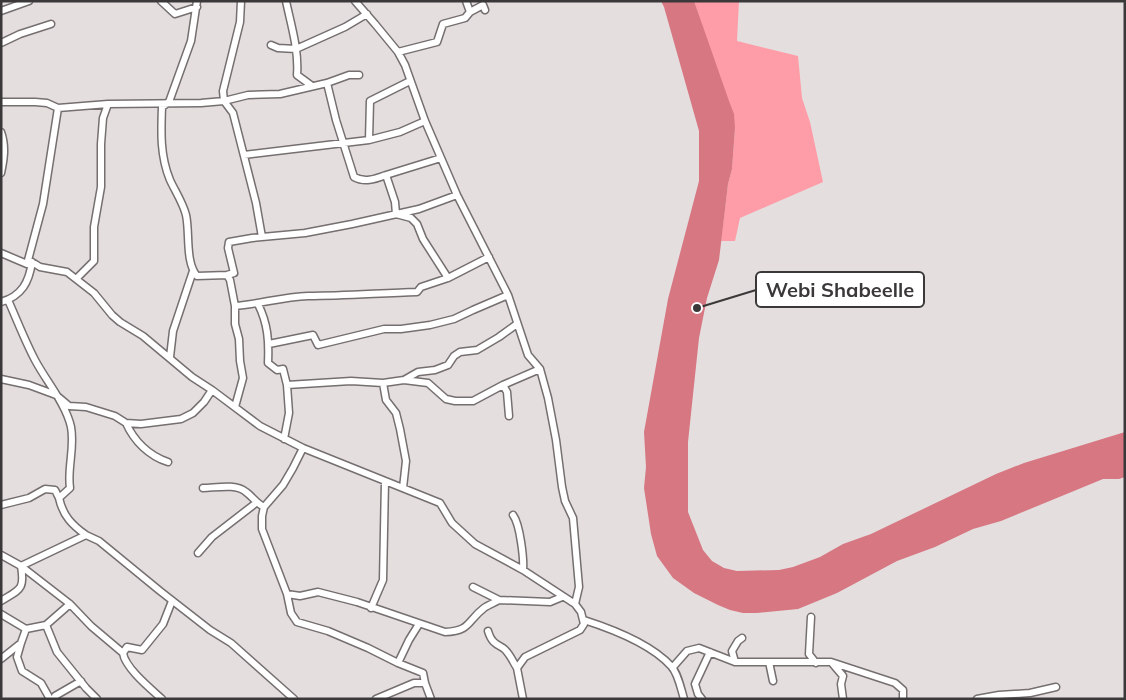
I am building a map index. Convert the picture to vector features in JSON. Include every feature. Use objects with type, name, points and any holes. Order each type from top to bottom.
[{"type":"street","points":[[161,1],[175,14],[197,4]]},
{"type":"street","points":[[241,1],[240,22],[223,91],[224,100],[234,113],[256,203],[262,237]]},
{"type":"street","points":[[286,1],[296,49],[297,74],[312,86]]},
{"type":"street","points":[[355,1],[398,52],[405,65],[440,158],[508,294],[528,355],[540,369],[556,440],[562,488],[565,501],[573,518],[579,587],[575,604]]},
{"type":"street","points":[[466,1],[470,12]]},
{"type":"street","points":[[1,11],[27,2]]},
{"type":"street","points":[[197,4],[191,41],[169,102],[162,107],[161,148],[170,179],[186,214],[190,257],[193,271],[197,276],[234,273],[228,248],[229,242],[306,233],[419,209],[457,195]]},
{"type":"street","points":[[398,52],[438,42],[443,24],[465,18],[470,12],[483,5],[485,10]]},
{"type":"street","points":[[271,45],[278,48],[296,49],[346,27],[367,14]]},
{"type":"street","points":[[1,44],[20,34],[51,24]]},
{"type":"street","points":[[1,102],[47,103],[58,108],[108,104],[201,103],[248,95],[280,94],[327,83],[342,77],[359,75]]},
{"type":"street","points":[[369,140],[370,101],[410,81]]},
{"type":"street","points":[[327,83],[354,177],[368,180],[440,158]]},
{"type":"street","points":[[76,279],[94,261],[94,227],[101,187],[103,118],[108,104]]},
{"type":"street","points":[[58,108],[43,204],[29,263],[30,276],[26,286],[5,301],[34,359],[56,395],[71,427],[72,450],[68,476],[70,488],[59,498]]},
{"type":"street","points":[[244,154],[369,140],[400,132],[425,121]]},
{"type":"street","points":[[1,132],[4,140],[4,152],[1,173]]},
{"type":"street","points":[[386,175],[396,214]]},
{"type":"street","points":[[396,214],[411,218],[417,224],[448,278]]},
{"type":"street","points":[[1,253],[40,267],[67,272],[94,293],[112,315],[128,328],[143,336],[192,377],[260,426],[303,448],[440,502],[452,523],[475,544],[523,570],[575,604],[584,624]]},
{"type":"street","points":[[235,306],[308,296],[417,292],[421,287],[448,278],[489,257]]},
{"type":"street","points":[[170,357],[173,331],[193,271]]},
{"type":"street","points":[[227,275],[230,280],[235,306],[234,324],[239,339],[243,378],[235,407]]},
{"type":"street","points":[[269,344],[313,335],[318,344],[384,329],[401,329],[454,320],[508,294]]},
{"type":"street","points":[[258,304],[265,318],[269,344],[268,363],[276,370],[283,369],[287,385],[289,413],[284,438]]},
{"type":"street","points":[[404,380],[418,372],[436,370],[448,365],[454,356],[460,352],[477,350],[517,324]]},
{"type":"street","points":[[287,385],[351,381],[383,384],[404,380],[428,383],[446,399],[473,401],[503,385],[540,369]]},
{"type":"street","points":[[1,379],[29,384],[56,395],[70,406],[86,407],[115,416],[126,423],[140,424],[182,419],[193,414],[212,390]]},
{"type":"street","points":[[383,384],[386,400],[396,413],[406,460],[403,488]]},
{"type":"street","points":[[503,385],[506,392],[509,416]]},
{"type":"street","points":[[126,423],[132,435],[143,447],[158,459],[168,462]]},
{"type":"street","points":[[303,448],[283,485],[264,507],[262,529],[287,594],[292,613],[297,622],[328,631],[398,663],[423,672],[431,699]]},
{"type":"street","points":[[371,608],[383,580],[385,481]]},
{"type":"street","points":[[203,488],[238,488],[246,491],[256,503],[264,507]]},
{"type":"street","points":[[1,505],[29,498],[45,489],[55,490],[70,524],[99,541],[172,601],[210,630],[231,643],[294,699]]},
{"type":"street","points":[[198,553],[212,537],[256,503]]},
{"type":"street","points":[[514,515],[518,521],[520,542],[524,556],[523,570]]},
{"type":"street","points":[[21,566],[86,535]]},
{"type":"street","points":[[1,554],[21,566],[70,604],[91,626],[122,653],[124,660],[147,686],[162,699]]},
{"type":"street","points":[[1,602],[20,589],[24,581],[21,566]]},
{"type":"street","points":[[474,587],[499,600],[550,602],[562,597]]},
{"type":"street","points":[[287,594],[300,596],[318,592],[445,632],[458,632],[472,622],[485,608],[499,600]]},
{"type":"street","points":[[122,653],[127,647],[142,650],[163,624],[172,601]]},
{"type":"street","points":[[1,614],[26,629],[46,625],[70,604]]},
{"type":"street","points":[[810,617],[809,654],[816,663]]},
{"type":"street","points":[[517,668],[525,657],[580,630],[584,620],[604,626],[641,643],[673,667],[684,699]]},
{"type":"street","points":[[398,663],[408,640],[419,624]]},
{"type":"street","points":[[46,625],[57,652],[97,699]]},
{"type":"street","points":[[26,629],[17,657],[22,671],[41,683],[50,699]]},
{"type":"street","points":[[488,631],[491,640],[497,646],[504,648],[517,668],[524,699]]},
{"type":"street","points":[[735,662],[732,651],[742,638]]},
{"type":"street","points":[[1,659],[21,643]]},
{"type":"street","points":[[673,667],[687,652],[699,648],[735,662],[831,662],[895,683],[903,690],[903,699]]},
{"type":"street","points":[[702,699],[698,694],[695,684],[710,652]]},
{"type":"street","points":[[769,662],[773,681]]},
{"type":"street","points":[[831,662],[843,676],[843,699]]},
{"type":"street","points":[[55,699],[55,696],[81,681]]},
{"type":"street","points":[[376,699],[414,684],[425,684]]},
{"type":"street","points":[[977,699],[1030,694],[1056,686]]},
{"type":"shaded area","points":[[661,1],[694,1],[734,114],[735,128],[732,169],[728,184],[719,260],[707,298],[699,338],[688,442],[688,512],[703,550],[712,561],[724,568],[737,571],[779,570],[793,567],[820,557],[843,544],[871,534],[996,474],[1024,463],[1125,432],[1125,477],[1103,479],[1001,521],[973,529],[935,547],[897,561],[837,593],[798,609],[757,613],[743,613],[730,610],[694,593],[673,578],[657,556],[651,534],[644,488],[646,467],[644,432],[668,299],[699,181],[699,131]]},
{"type":"shaded area","points":[[694,1],[739,1],[737,41],[798,56],[802,98],[810,122],[823,182],[740,218],[735,241],[721,241],[728,184],[732,169],[735,128]]},
{"type":"place","name":"Webi Shabeelle","points":[[697,308]]}]
